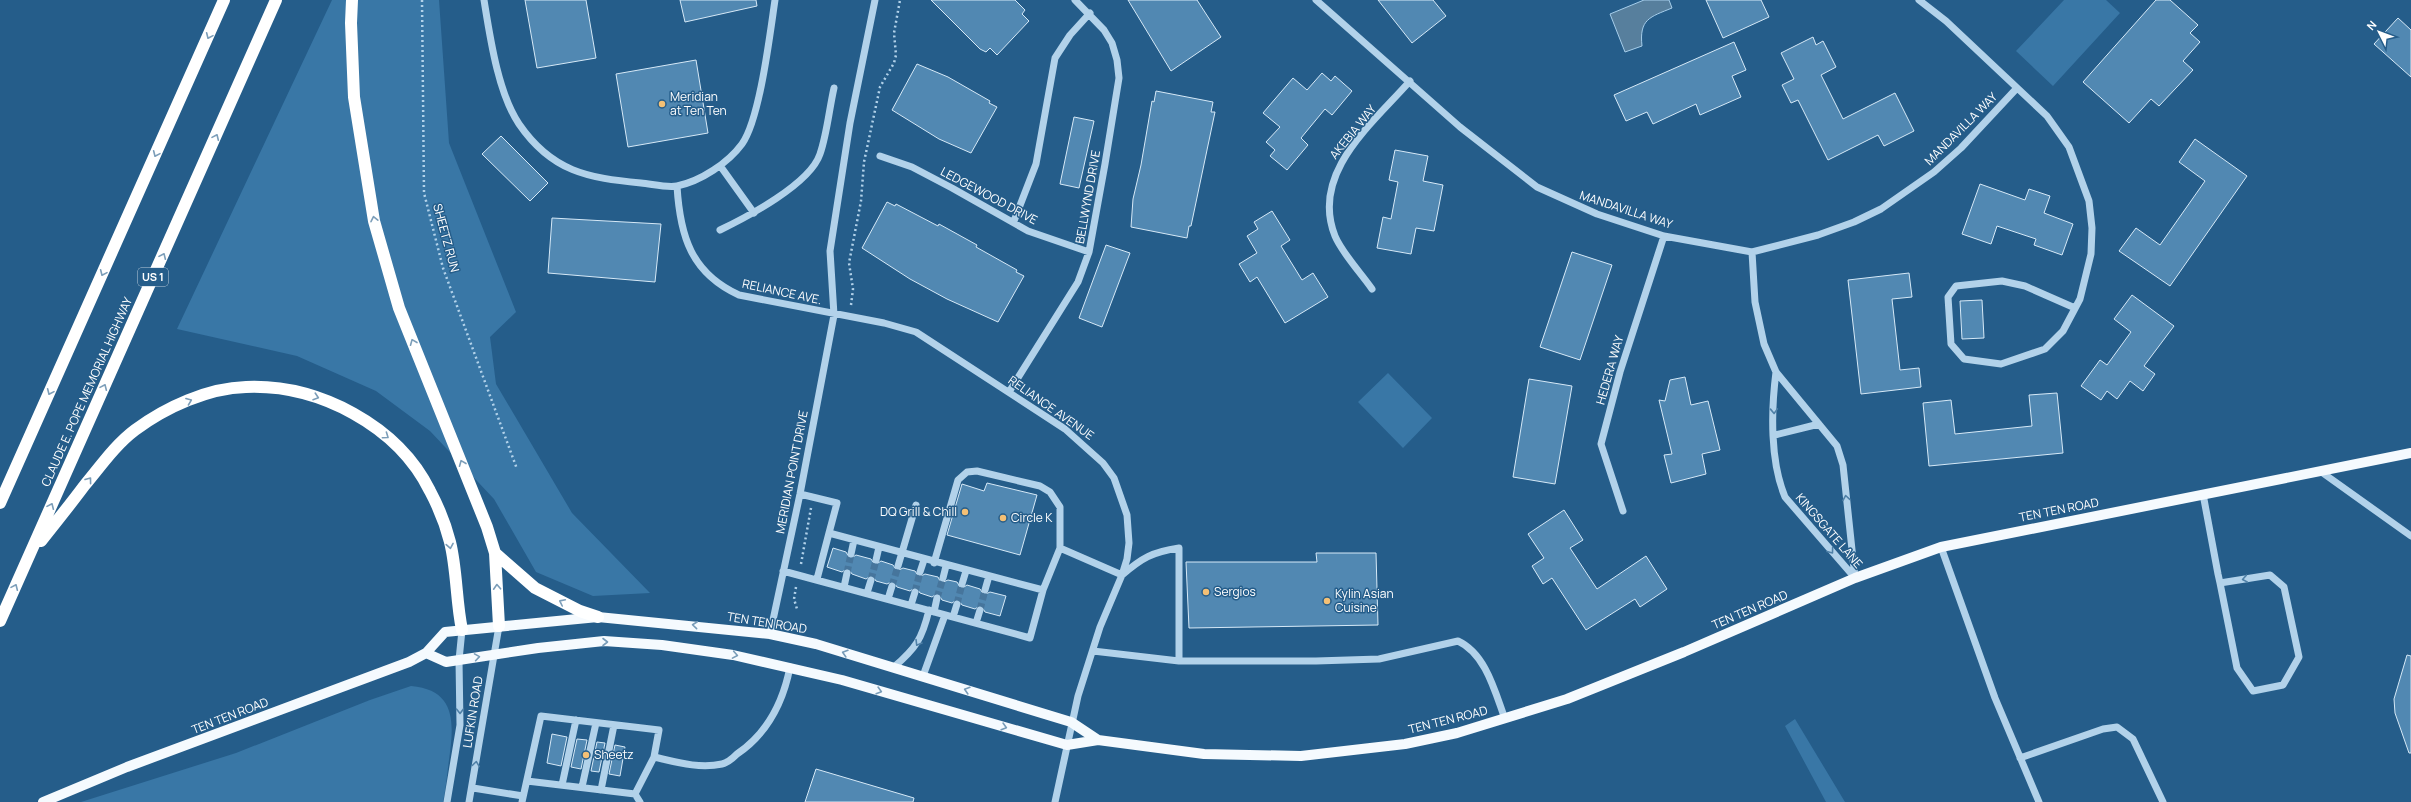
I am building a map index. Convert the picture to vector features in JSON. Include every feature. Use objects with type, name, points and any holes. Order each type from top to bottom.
[{"type":"highway","points":[[0,503],[224,0]]},
{"type":"highway","name":"CLAUDE E. POPE MEMORIAL HIGHWAY","points":[[0,621],[276,0]]},
{"type":"highway","points":[[352,0],[351,23],[354,97],[374,221],[399,308],[488,527],[496,553],[499,626]]},
{"type":"highway","points":[[30,554],[105,459],[134,430],[166,410],[210,393],[246,386],[289,389],[321,399],[354,414],[393,441],[413,465],[430,491],[450,542],[462,630]]},
{"type":"highway","points":[[496,553],[535,588],[580,611],[598,617]]},
{"type":"main road","name":"TEN TEN ROAD","points":[[426,653],[446,662],[604,641],[662,645],[733,655],[790,667],[1067,745],[1098,740],[1204,754],[1301,756],[1405,744],[1457,733],[1567,699],[1684,652],[1855,578],[1941,547],[2411,453]]},
{"type":"main road","name":"TEN TEN ROAD","points":[[43,802],[127,768],[402,665],[426,653],[445,632],[598,617],[770,634],[816,644],[1071,722],[1098,740]]},
{"type":"street","points":[[484,0],[490,39],[509,107],[520,125],[535,143],[563,166],[598,179],[677,186],[721,167],[742,143],[750,124],[762,76],[775,0]]},
{"type":"street","name":"MERIDIAN POINT DRIVE","points":[[770,634],[800,494],[834,314],[830,252],[850,123],[875,0]]},
{"type":"street","name":"BELLWYND DRIVE","points":[[1009,392],[1078,282],[1089,252],[1119,78],[1112,43],[1090,13],[1075,0]]},
{"type":"street","name":"MANDAVILLA WAY","points":[[1316,0],[1460,127],[1537,187],[1597,214],[1664,236],[1752,252],[1818,235],[1854,222],[1881,209],[1940,167],[1961,148],[2017,88]]},
{"type":"street","points":[[1919,0],[1946,21],[2047,116],[2059,131],[2069,147],[2089,201],[2092,228],[2091,254],[2080,299],[2063,331],[2045,349],[2001,364],[1964,359],[1951,344],[1948,297],[1956,286],[2002,281],[2025,286],[2075,308]]},
{"type":"street","points":[[1014,221],[1036,164],[1055,58],[1070,35],[1090,13]]},
{"type":"street","name":"AKEBIA WAY","points":[[1372,289],[1336,238],[1330,220],[1328,205],[1330,189],[1337,171],[1347,153],[1410,82]]},
{"type":"street","points":[[720,230],[754,213],[811,170],[820,155],[834,88]]},
{"type":"street","name":"LEDGEWOOD DRIVE","points":[[880,156],[912,167],[1014,221],[1028,231],[1089,252]]},
{"type":"street","points":[[721,167],[754,213]]},
{"type":"street","name":"RELIANCE AVE.","points":[[677,186],[683,230],[692,255],[708,276],[722,287],[739,295],[834,314]]},
{"type":"street","name":"HEDERA WAY","points":[[1622,511],[1601,444],[1620,372],[1664,236]]},
{"type":"street","name":"KINGSGATE LANE","points":[[1752,252],[1755,302],[1764,344],[1776,372],[1837,446],[1843,466],[1855,578]]},
{"type":"street","name":"RELIANCE AVENUE","points":[[834,314],[884,323],[916,332],[1009,392],[1085,444],[1103,463],[1114,478],[1127,515],[1129,543],[1122,575],[1092,651],[1071,722],[1055,802]]},
{"type":"street","name":"KINGSGATE LANE","points":[[1776,372],[1773,406],[1775,435],[1774,462],[1785,497],[1855,578]]},
{"type":"street","points":[[1775,435],[1819,424]]},
{"type":"street","points":[[783,571],[844,586],[1030,638],[1043,590],[1060,548],[1060,507],[1050,492],[1040,486],[977,471],[967,472],[958,480],[934,562]]},
{"type":"street","points":[[2320,471],[2411,536]]},
{"type":"street","points":[[800,494],[837,503],[817,579]]},
{"type":"street","points":[[2203,494],[2220,583],[2237,668],[2253,690],[2283,685],[2299,657],[2284,587],[2270,575],[2220,583]]},
{"type":"street","points":[[898,566],[916,505]]},
{"type":"street","points":[[829,533],[946,566],[1043,590]]},
{"type":"street","points":[[851,554],[854,540]]},
{"type":"street","points":[[876,560],[879,547]]},
{"type":"street","points":[[1941,547],[1982,664],[2039,802]]},
{"type":"street","points":[[1060,548],[1122,575],[1148,555],[1159,551],[1179,548],[1179,661]]},
{"type":"street","points":[[920,572],[924,560]]},
{"type":"street","points":[[943,578],[946,566]]},
{"type":"street","points":[[962,584],[966,571]]},
{"type":"street","points":[[844,586],[847,573]]},
{"type":"street","points":[[985,590],[989,576]]},
{"type":"street","points":[[867,593],[871,580]]},
{"type":"street","points":[[888,599],[892,586]]},
{"type":"street","points":[[910,605],[915,592]]},
{"type":"street","points":[[894,667],[913,650],[919,642],[937,598]]},
{"type":"street","points":[[953,617],[957,604]]},
{"type":"street","points":[[976,623],[980,610]]},
{"type":"street","points":[[923,676],[946,615]]},
{"type":"street","name":"LUFKIN ROAD","points":[[469,802],[473,788],[499,626]]},
{"type":"street","name":"LUFKIN ROAD","points":[[447,802],[460,725],[459,660],[462,630]]},
{"type":"street","points":[[1092,651],[1179,661],[1379,659],[1458,641],[1469,646],[1479,658],[1495,692],[1505,719]]},
{"type":"street","points":[[654,757],[689,765],[723,764],[742,751],[763,732],[777,712],[787,685],[790,667]]},
{"type":"street","points":[[473,788],[523,799],[541,716],[659,730],[654,757],[635,794]]},
{"type":"street","points":[[562,785],[576,720]]},
{"type":"street","points":[[582,788],[596,723]]},
{"type":"street","points":[[601,790],[614,725]]},
{"type":"street","points":[[2020,758],[2103,729],[2117,727],[2125,731],[2133,739],[2163,802]]},
{"type":"street","points":[[527,781],[635,794]]},
{"type":"street","points":[[635,794],[640,802]]},
{"type":"path","name":"SHEETZ RUN","points":[[422,0],[424,193],[444,268],[517,469]]},
{"type":"path","points":[[802,559],[811,510]]},
{"type":"path","points":[[795,592],[797,609]]},
{"type":"shaded area","points":[[332,0],[439,0],[449,143],[516,312],[490,337],[496,384],[572,513],[650,593],[593,596],[536,572],[494,499],[430,431],[376,391],[297,356],[177,329]]},
{"type":"shaded area","points":[[1644,0],[1669,0],[1672,8],[1648,20],[1644,24],[1642,30],[1642,46],[1625,52],[1610,14]]},
{"type":"shaded area","points":[[2064,0],[2106,0],[2120,13],[2053,86],[2016,51]]},
{"type":"shaded area","points":[[1388,373],[1432,418],[1403,448],[1358,402]]},
{"type":"shaded area","points":[[411,686],[426,689],[437,694],[445,702],[449,711],[452,734],[443,802],[81,802],[236,753],[370,700]]},
{"type":"shaded area","points":[[1795,719],[1845,802],[1826,802],[1785,726]]},
{"type":"building","points":[[525,0],[586,0],[596,58],[537,68]]},
{"type":"building","points":[[680,0],[756,0],[757,6],[685,22]]},
{"type":"building","points":[[931,0],[1015,0],[1025,10],[1022,14],[1029,21],[997,55],[990,48],[986,52],[980,49]]},
{"type":"building","points":[[1128,0],[1197,0],[1221,37],[1171,71]]},
{"type":"building","points":[[1378,0],[1433,0],[1446,16],[1412,43]]},
{"type":"building","points":[[1706,0],[1761,0],[1769,17],[1723,38]]},
{"type":"building","points":[[2156,0],[2170,0],[2198,25],[2190,33],[2200,42],[2183,61],[2193,70],[2159,106],[2151,99],[2129,123],[2083,82]]},
{"type":"building","points":[[2398,18],[2411,30],[2411,77],[2374,44]]},
{"type":"building","points":[[1813,37],[1816,45],[1823,41],[1836,67],[1821,75],[1843,119],[1895,93],[1914,131],[1884,146],[1878,135],[1828,160],[1798,100],[1791,103],[1782,85],[1794,79],[1781,53]]},
{"type":"building","points":[[1734,42],[1746,70],[1732,76],[1741,97],[1700,115],[1696,104],[1653,124],[1647,112],[1626,121],[1614,95]]},
{"type":"building","name":"Meridian at Ten Ten","points":[[696,60],[708,133],[628,147],[616,74]]},
{"type":"building","points":[[917,64],[948,77],[990,101],[989,103],[997,107],[971,153],[939,139],[892,110]]},
{"type":"building","points":[[1322,73],[1331,81],[1335,76],[1352,91],[1332,115],[1325,109],[1301,138],[1308,145],[1287,170],[1270,156],[1275,150],[1266,142],[1280,127],[1263,113],[1293,78],[1307,90]]},
{"type":"building","points":[[1156,91],[1213,102],[1211,112],[1215,112],[1191,226],[1189,226],[1187,238],[1131,227],[1133,199],[1141,165],[1152,101],[1154,102]]},
{"type":"building","points":[[1074,117],[1094,121],[1079,188],[1060,184]]},
{"type":"building","points":[[501,136],[548,183],[530,201],[482,154]]},
{"type":"building","points":[[2195,139],[2247,176],[2170,286],[2119,251],[2136,228],[2160,245],[2205,181],[2179,162]]},
{"type":"building","points":[[1395,150],[1428,156],[1423,181],[1443,185],[1434,231],[1416,228],[1411,254],[1377,248],[1383,217],[1391,219],[1398,182],[1389,180]]},
{"type":"building","points":[[1980,184],[2025,200],[2029,189],[2050,196],[2044,213],[2073,224],[2062,255],[2034,245],[2036,239],[1997,226],[1991,244],[1962,234]]},
{"type":"building","points":[[887,202],[895,206],[896,204],[938,226],[939,224],[977,245],[976,247],[1017,270],[1016,272],[1024,276],[998,322],[947,299],[910,279],[862,248]]},
{"type":"building","points":[[1272,211],[1290,240],[1281,246],[1302,280],[1313,273],[1328,297],[1285,323],[1257,277],[1250,282],[1239,264],[1257,253],[1247,236],[1258,229],[1254,222]]},
{"type":"building","points":[[552,218],[661,224],[655,282],[548,273]]},
{"type":"building","points":[[1106,245],[1130,253],[1102,327],[1079,318]]},
{"type":"building","points":[[1572,252],[1612,265],[1580,360],[1540,347]]},
{"type":"building","points":[[1909,273],[1912,297],[1892,299],[1900,370],[1919,368],[1921,387],[1861,394],[1848,280]]},
{"type":"building","points":[[2132,295],[2174,326],[2144,366],[2155,374],[2143,391],[2130,381],[2117,399],[2107,391],[2101,400],[2081,386],[2100,360],[2107,365],[2131,332],[2114,319]]},
{"type":"building","points":[[1982,300],[1984,338],[1962,339],[1960,301]]},
{"type":"building","points":[[1685,377],[1691,405],[1708,401],[1720,450],[1702,454],[1706,474],[1671,483],[1664,455],[1672,454],[1659,400],[1665,401],[1670,380]]},
{"type":"building","points":[[1529,379],[1572,386],[1555,484],[1513,477]]},
{"type":"building","points":[[2057,393],[2063,453],[1929,466],[1923,403],[1951,400],[1955,434],[2032,426],[2029,395]]},
{"type":"building","name":"Circle K","points":[[987,483],[1037,495],[1020,555],[947,535],[962,484],[984,491]]},
{"type":"building","points":[[1564,510],[1583,540],[1570,548],[1597,589],[1646,556],[1667,589],[1640,607],[1635,599],[1586,630],[1552,578],[1543,584],[1532,566],[1544,558],[1528,534]]},
{"type":"building","points":[[833,548],[846,552],[850,559],[856,555],[871,559],[875,565],[881,561],[893,565],[897,571],[903,568],[915,571],[919,577],[925,574],[938,577],[941,583],[948,580],[957,582],[961,589],[967,585],[980,589],[984,595],[990,592],[1006,596],[1000,616],[985,612],[981,605],[975,609],[962,605],[958,599],[952,603],[942,600],[938,593],[932,597],[920,593],[916,587],[910,591],[897,587],[893,581],[887,584],[876,581],[872,575],[866,579],[852,574],[848,568],[842,572],[827,567]]},
{"type":"building","points":[[1316,553],[1376,553],[1378,625],[1189,628],[1186,562],[1317,562]]},
{"type":"building","points":[[2407,655],[2411,656],[2411,753],[2409,753],[2395,713],[2394,699]]},
{"type":"building","points":[[552,734],[567,737],[561,766],[547,763]]},
{"type":"building","points":[[577,739],[587,740],[581,769],[571,767]]},
{"type":"building","points":[[597,742],[605,743],[599,772],[591,771]]},
{"type":"building","points":[[615,745],[625,747],[620,776],[609,774]]},
{"type":"building","points":[[816,769],[914,798],[913,802],[805,802]]},
{"type":"tunnel","points":[[847,573],[851,554]]},
{"type":"tunnel","points":[[871,580],[876,560]]},
{"type":"tunnel","points":[[892,586],[898,566]]},
{"type":"tunnel","points":[[915,592],[920,572]]},
{"type":"tunnel","points":[[937,598],[943,578]]},
{"type":"tunnel","points":[[957,604],[962,584]]},
{"type":"tunnel","points":[[980,610],[985,590]]},
{"type":"place","name":"Meridian at Ten Ten","points":[[662,104]]},
{"type":"place","name":"DQ Grill & Chill","points":[[965,512]]},
{"type":"place","name":"Circle K","points":[[1003,518]]},
{"type":"place","name":"Sergios","points":[[1206,592]]},
{"type":"place","name":"Kylin Asian Cuisine","points":[[1327,601]]},
{"type":"place","name":"Sheetz","points":[[586,755]]}]
